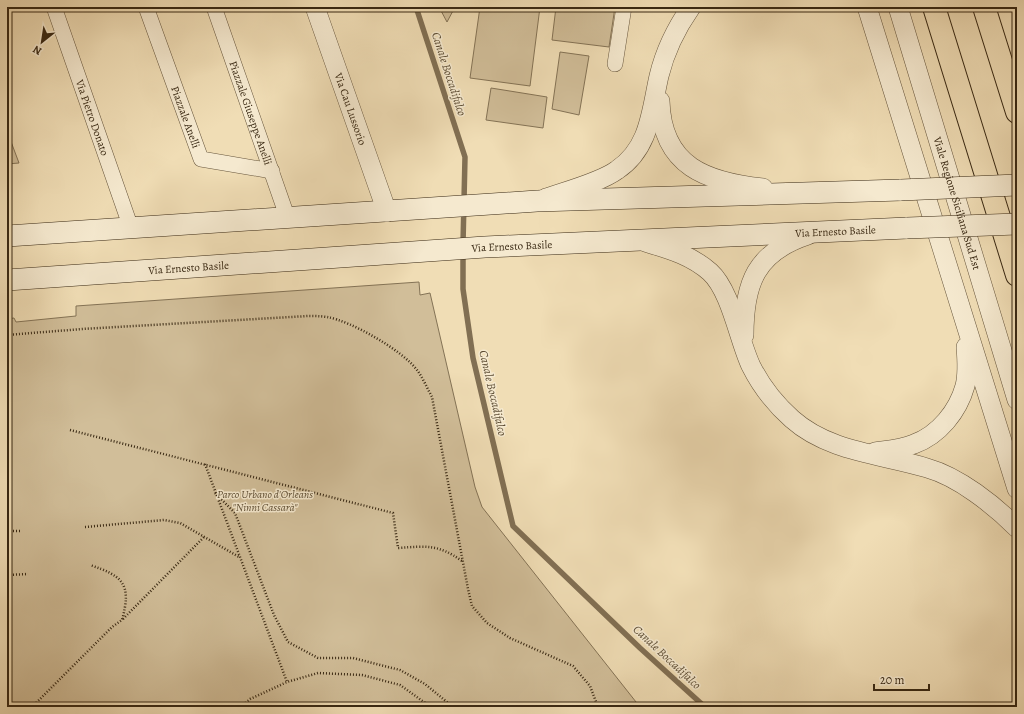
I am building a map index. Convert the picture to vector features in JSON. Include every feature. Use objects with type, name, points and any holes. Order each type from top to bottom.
[{"type":"main road","points":[[934,7],[1017,274]]},
{"type":"main road","points":[[984,7],[1017,112]]},
{"type":"main road","points":[[7,236],[538,202],[1017,185]]},
{"type":"main road","name":"Via Ernesto Basile","points":[[7,280],[485,246],[1017,224]]},
{"type":"street","name":"Via Pietro Donato","points":[[54,7],[131,228]]},
{"type":"street","name":"Piazzale Anelli","points":[[146,7],[201,159],[272,171]]},
{"type":"street","name":"Piazzale Giuseppe Anelli","points":[[214,7],[288,219]]},
{"type":"street","name":"Via Cau Lussorio","points":[[315,7],[387,212]]},
{"type":"street","points":[[615,64],[624,7]]},
{"type":"street","points":[[538,202],[617,171],[632,157],[642,143],[650,124],[659,75],[672,40],[680,22],[691,7]]},
{"type":"street","points":[[862,7],[877,37]]},
{"type":"street","points":[[868,7],[1017,490]]},
{"type":"street","name":"Viale Regione Siciliana Sud Est","points":[[898,7],[1017,400]]},
{"type":"street","points":[[659,75],[660,115],[664,130],[670,145],[686,164],[696,172],[717,180],[747,186],[809,193]]},
{"type":"street","points":[[744,347],[745,304],[748,288],[757,270],[772,253],[790,241],[819,232]]},
{"type":"street","points":[[636,239],[671,250],[694,260],[712,273],[726,296],[751,366],[773,400],[792,419],[811,433],[837,445],[863,453],[928,468],[947,477],[982,496],[1017,528]]},
{"type":"street","points":[[863,453],[897,449],[915,444],[934,433],[950,416],[965,386],[968,360],[964,319]]},
{"type":"path","points":[[7,336],[82,329],[308,316],[328,317],[354,327],[400,352],[416,369],[432,397],[472,606],[487,623],[510,638],[573,666],[590,686],[598,707]]},
{"type":"path","points":[[70,430],[205,463],[393,513],[398,548],[430,546],[448,551],[463,562]]},
{"type":"path","points":[[205,463],[286,682]]},
{"type":"path","points":[[216,493],[236,513],[274,615],[288,642],[318,658],[353,658],[400,670],[426,684],[453,707]]},
{"type":"path","points":[[85,527],[164,520],[180,523],[240,557]]},
{"type":"path","points":[[7,531],[22,531]]},
{"type":"path","points":[[32,707],[112,627],[122,620],[204,537]]},
{"type":"path","points":[[90,565],[112,573],[124,587],[127,604],[122,620]]},
{"type":"path","points":[[7,575],[28,574]]},
{"type":"path","points":[[241,707],[250,699],[286,682],[318,673],[362,675],[400,685],[431,707]]},
{"type":"green space","points":[[439,7],[455,7],[447,22]]},
{"type":"green space","points":[[480,7],[540,7],[530,86],[470,78]]},
{"type":"green space","points":[[556,7],[615,7],[609,47],[552,40]]},
{"type":"green space","points":[[560,52],[589,56],[579,115],[552,109]]},
{"type":"green space","points":[[491,88],[547,97],[543,128],[486,120]]},
{"type":"green space","points":[[7,131],[19,163],[7,164]]},
{"type":"green space","name":"Parco Urbano d'Orleans \"Ninni Cassarà\"","points":[[419,282],[420,295],[430,293],[475,487],[482,507],[640,707],[7,707],[7,319],[14,318],[16,322],[76,316],[76,306]]},
{"type":"waterway","name":"Canale Boccadifalco","points":[[416,7],[465,157],[463,244]]},
{"type":"waterway","name":"Canale Boccadifalco","points":[[463,253],[463,289],[473,358],[513,526],[640,648],[705,707]]}]
